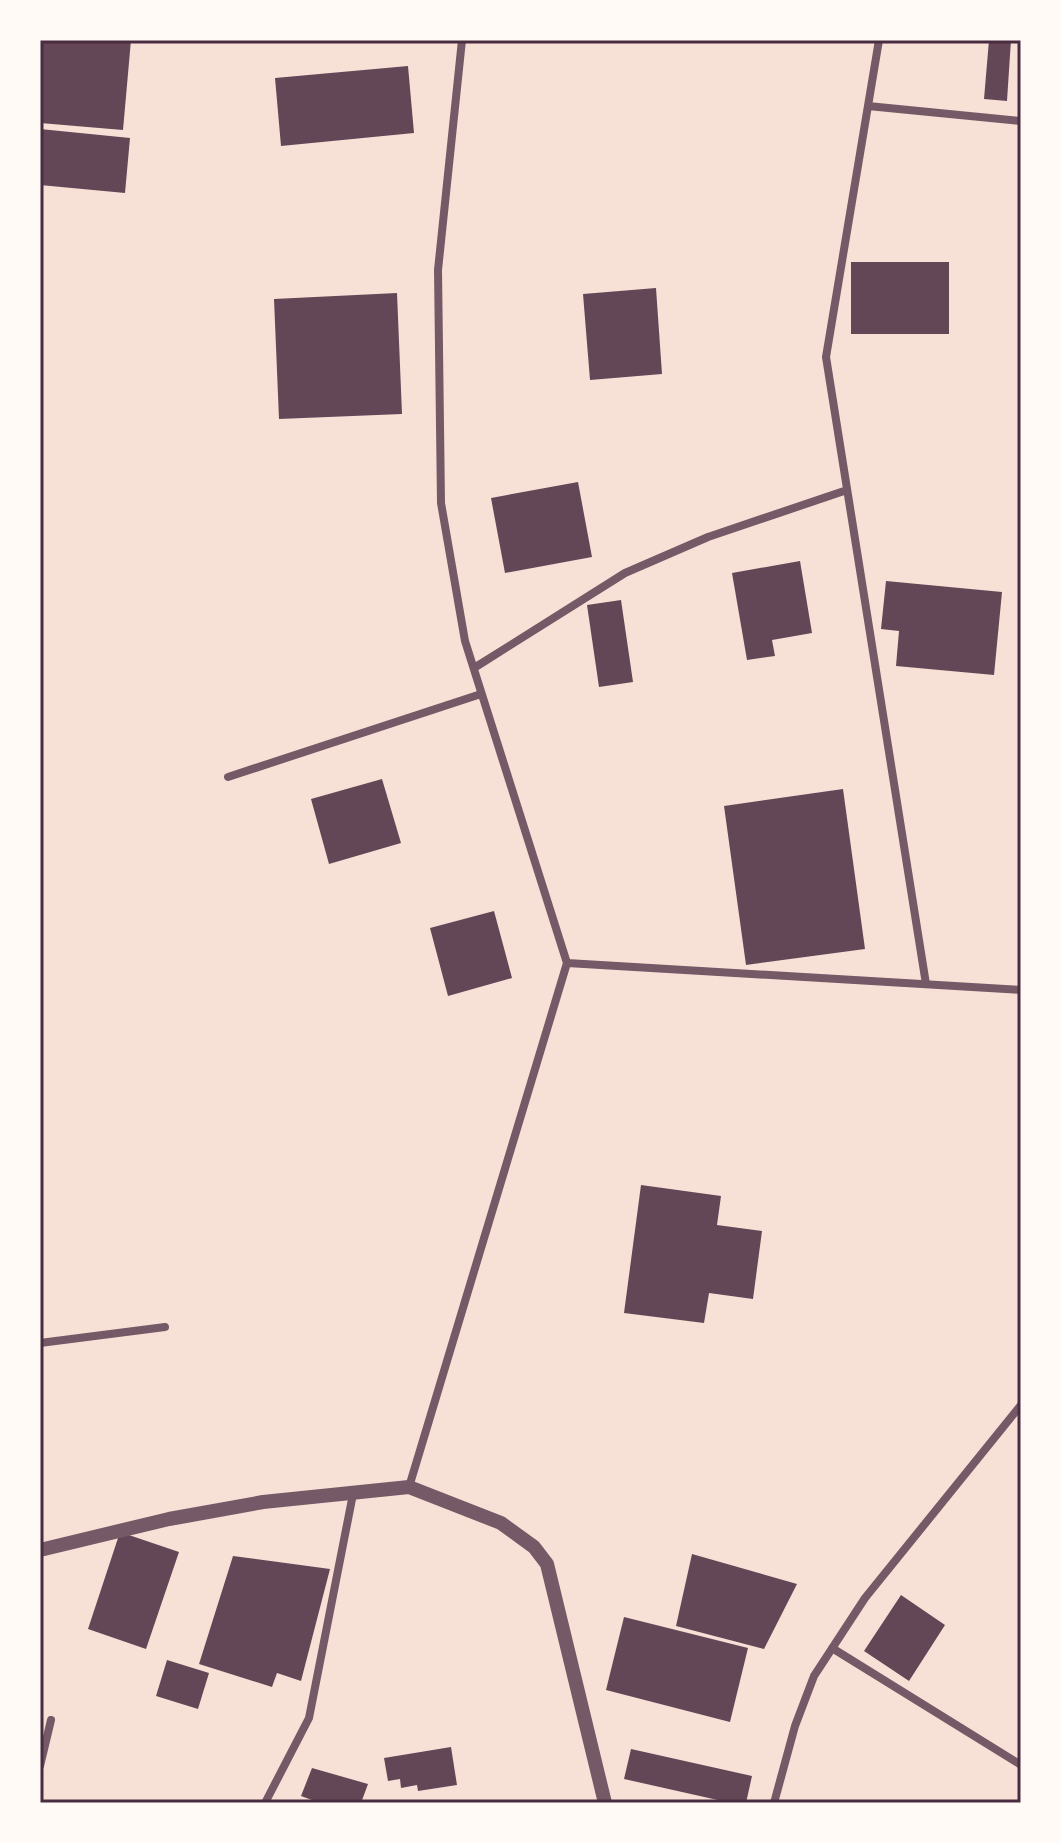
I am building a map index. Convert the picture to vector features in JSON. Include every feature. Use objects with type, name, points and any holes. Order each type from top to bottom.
[{"type":"street","points":[[409,1487],[567,963],[465,641],[441,503],[437,419],[438,270],[462,40]]},
{"type":"street","points":[[879,40],[826,357],[926,984]]},
{"type":"street","points":[[868,106],[1021,121]]},
{"type":"street","points":[[474,668],[625,573],[708,537],[847,490]]},
{"type":"street","points":[[228,777],[481,694]]},
{"type":"street","points":[[567,963],[1021,990]]},
{"type":"street","points":[[40,1343],[165,1327]]},
{"type":"street","points":[[774,1803],[809,1688],[832,1648],[865,1598],[1021,1405]]},
{"type":"street","points":[[40,1550],[169,1519],[263,1502],[409,1487],[501,1523],[534,1547],[547,1564],[605,1803]]},
{"type":"street","points":[[265,1803],[309,1718],[353,1494]]},
{"type":"street","points":[[832,1648],[1021,1765]]},
{"type":"street","points":[[40,1766],[51,1720]]},
{"type":"building","points":[[40,40],[131,40],[123,130],[40,123]]},
{"type":"building","points":[[989,40],[1011,40],[1007,101],[984,99]]},
{"type":"building","points":[[408,66],[414,133],[281,146],[275,78]]},
{"type":"building","points":[[40,129],[130,138],[125,193],[40,185]]},
{"type":"building","points":[[851,262],[949,262],[949,334],[851,334]]},
{"type":"building","points":[[656,288],[662,374],[590,380],[583,294]]},
{"type":"building","points":[[397,293],[402,414],[279,419],[274,299]]},
{"type":"building","points":[[578,482],[592,557],[505,573],[491,498]]},
{"type":"building","points":[[800,561],[812,633],[772,640],[775,656],[747,660],[732,573]]},
{"type":"building","points":[[886,581],[1002,592],[994,675],[896,666],[899,631],[881,629]]},
{"type":"building","points":[[621,600],[633,682],[599,687],[587,605]]},
{"type":"building","points":[[382,779],[401,843],[329,864],[311,799]]},
{"type":"building","points":[[843,789],[865,949],[746,965],[724,806]]},
{"type":"building","points":[[494,911],[512,978],[448,996],[430,928]]},
{"type":"building","points":[[641,1185],[721,1196],[717,1225],[762,1231],[753,1299],[709,1293],[704,1323],[624,1313]]},
{"type":"building","points":[[120,1532],[179,1552],[146,1649],[88,1629]]},
{"type":"building","points":[[692,1554],[797,1584],[764,1649],[676,1626]]},
{"type":"building","points":[[233,1556],[330,1569],[301,1681],[277,1673],[272,1687],[199,1664]]},
{"type":"building","points":[[901,1595],[945,1625],[909,1681],[864,1651]]},
{"type":"building","points":[[624,1617],[748,1648],[730,1722],[606,1690]]},
{"type":"building","points":[[167,1660],[209,1673],[198,1709],[156,1696]]},
{"type":"building","points":[[451,1747],[457,1785],[418,1791],[417,1785],[401,1788],[400,1779],[388,1781],[384,1758]]},
{"type":"building","points":[[631,1749],[752,1776],[746,1803],[731,1803],[624,1779]]},
{"type":"building","points":[[312,1768],[368,1784],[361,1803],[320,1803],[301,1796]]}]
